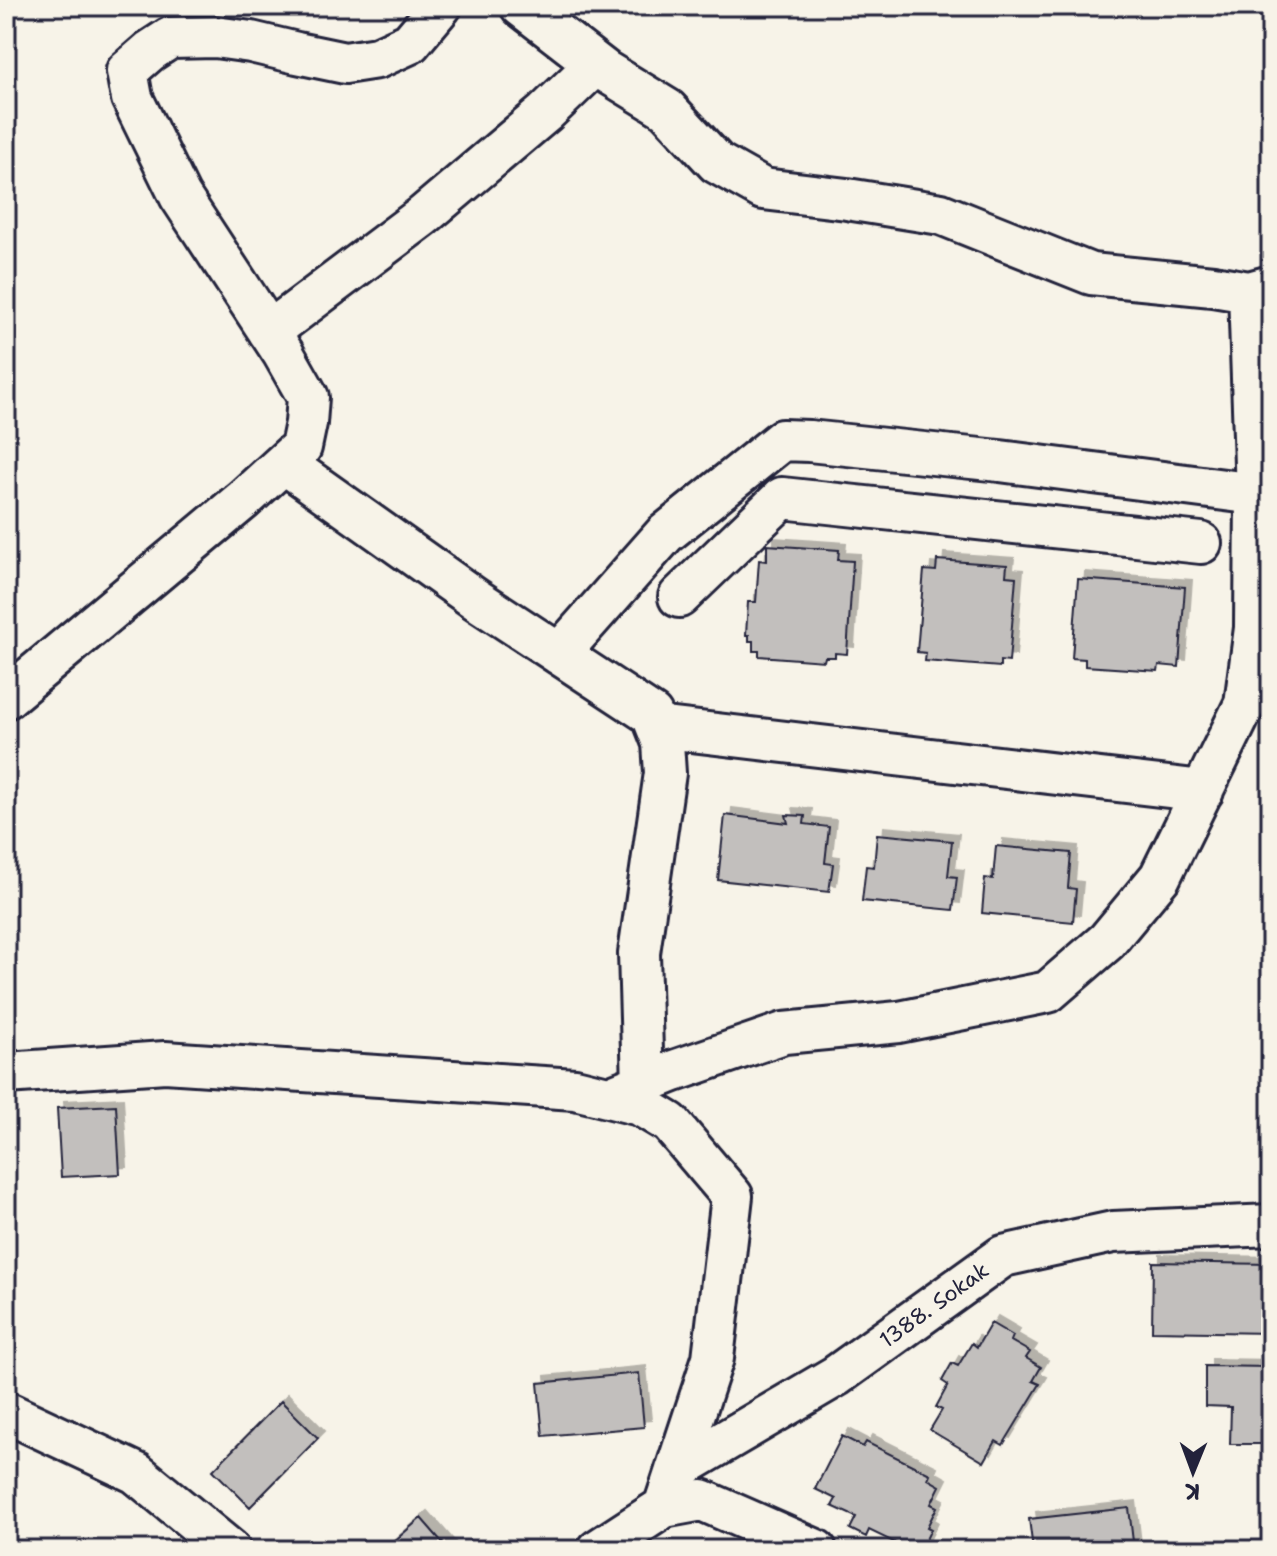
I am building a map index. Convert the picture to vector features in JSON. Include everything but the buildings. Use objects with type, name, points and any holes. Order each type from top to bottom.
[{"type":"street","points":[[6,698],[284,463],[301,447],[306,423],[308,397],[180,196],[132,98],[127,71],[170,38],[215,37],[251,42],[345,63],[377,58],[410,43],[441,6]]},
{"type":"street","points":[[6,1073],[165,1062],[626,1091],[784,1033],[899,1022],[1048,992],[1107,941],[1160,877],[1245,704],[1255,628],[1260,289],[1091,274],[941,214],[763,189],[717,163],[667,109],[596,64],[521,6]]},
{"type":"street","points":[[269,332],[423,216],[545,113],[596,64]]},
{"type":"street","points":[[559,654],[665,534],[782,440],[1039,466],[1256,494]]},
{"type":"street","points":[[284,463],[474,598],[652,715],[663,743],[665,773],[639,953],[626,1091]]},
{"type":"street","points":[[1035,525],[1039,466]]},
{"type":"street","points":[[679,597],[782,498],[1201,543]]},
{"type":"street","points":[[657,727],[1203,791]]},
{"type":"street","points":[[626,1091],[640,1105],[670,1123],[732,1196],[713,1358],[670,1489],[816,1550]]},
{"type":"street","name":"1388. Sokak","points":[[598,1550],[670,1489],[836,1376],[1003,1256],[1113,1232],[1271,1225]]},
{"type":"street","points":[[6,1412],[136,1473],[230,1550]]}]
